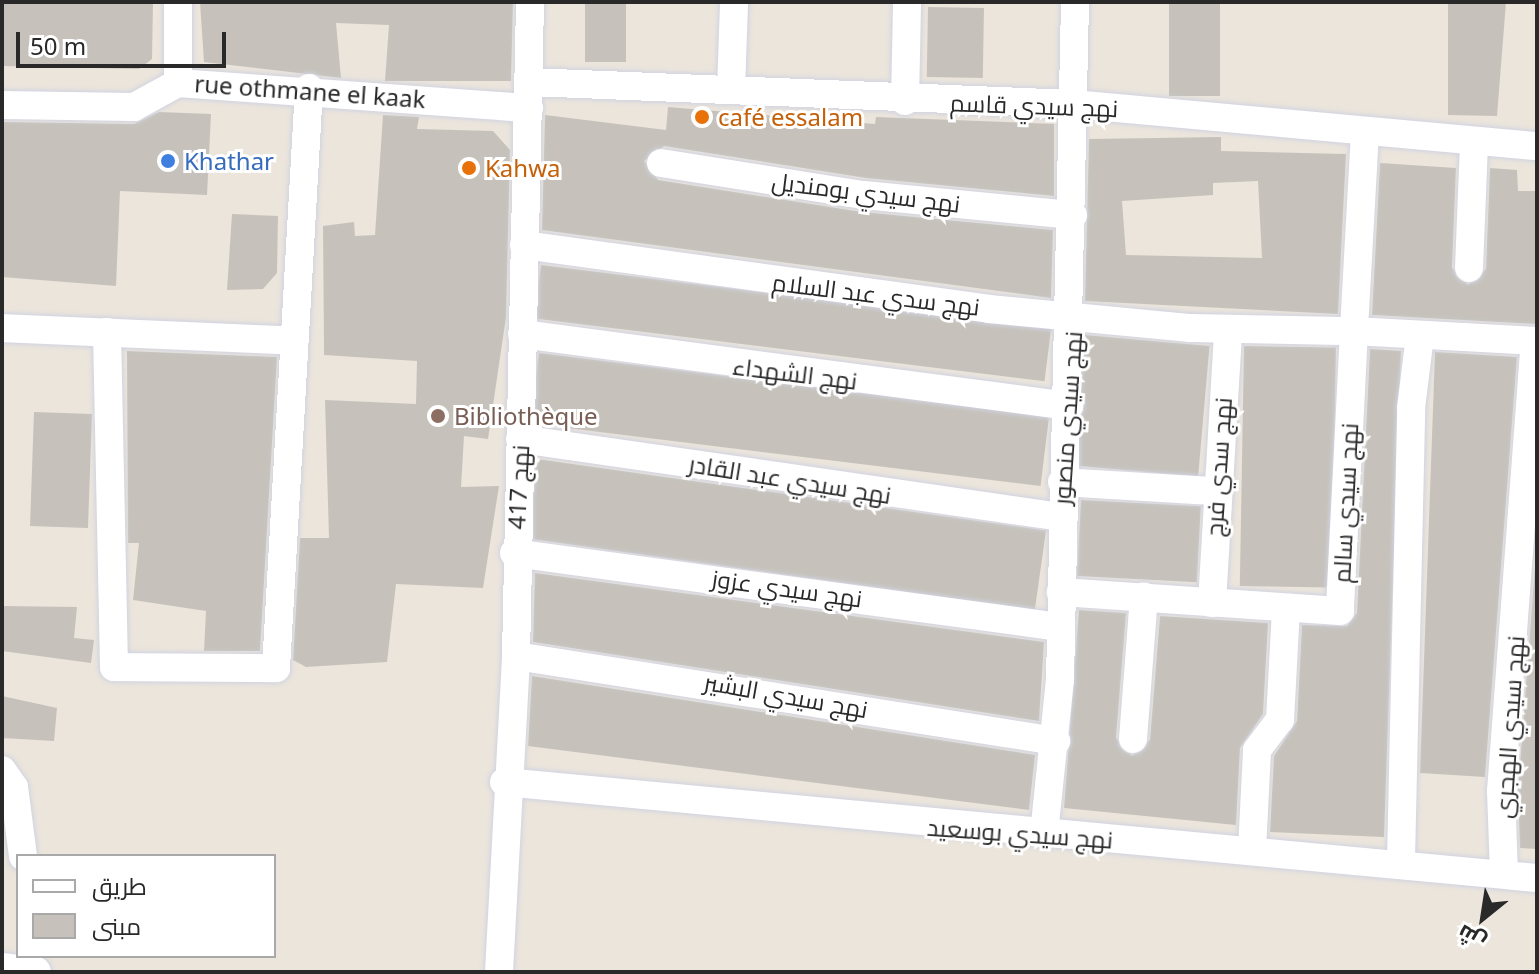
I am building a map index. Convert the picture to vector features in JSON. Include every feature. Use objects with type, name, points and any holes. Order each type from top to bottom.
[{"type":"street","points":[[178,2],[178,83]]},
{"type":"street","name":"نهج 417","points":[[499,972],[504,782],[516,656],[514,553],[520,439],[530,2]]},
{"type":"street","points":[[731,90],[734,2]]},
{"type":"street","points":[[905,101],[907,2]]},
{"type":"street","name":"نهج سيدي منصور","points":[[1044,834],[1056,741],[1062,482],[1073,313],[1075,2]]},
{"type":"street","name":"rue othmane el kaak","points":[[2,105],[134,107],[178,83],[529,95]]},
{"type":"street","points":[[107,332],[110,626],[114,667],[142,670],[276,668],[309,88]]},
{"type":"street","name":"نهج سيدي قاسم","points":[[529,95],[731,90],[905,101],[1073,104],[1537,146]]},
{"type":"street","points":[[1354,331],[1365,132]]},
{"type":"street","points":[[1469,268],[1474,141]]},
{"type":"street","name":"نهج سيدي بومنديل","points":[[661,163],[864,195],[1073,215]]},
{"type":"street","name":"نهج سدي عبد السلام","points":[[524,245],[887,296],[1228,330],[1354,331],[1536,341]]},
{"type":"street","points":[[2,328],[294,341]]},
{"type":"street","name":"نهج سدي فرج","points":[[1212,603],[1215,491],[1228,330]]},
{"type":"street","name":"نهج سيدي سالم","points":[[1286,608],[1340,611],[1354,331]]},
{"type":"street","name":"نهج الشهداء","points":[[522,334],[1069,406]]},
{"type":"street","points":[[1401,860],[1411,408],[1420,336]]},
{"type":"street","name":"نهج سيدي الهجري","points":[[1504,873],[1501,791],[1536,341]]},
{"type":"street","name":"نهج سيدي عبد القادر","points":[[520,439],[1061,517]]},
{"type":"street","points":[[1062,482],[1215,491]]},
{"type":"street","name":"نهج سيدي عزوز","points":[[514,553],[1060,627]]},
{"type":"street","points":[[1061,592],[1286,608],[1280,720],[1257,750],[1252,850]]},
{"type":"street","points":[[1133,739],[1144,596]]},
{"type":"street","name":"نهج سيدي البشير","points":[[516,656],[1056,741]]},
{"type":"street","points":[[6,773],[23,854]]},
{"type":"street","name":"نهج سيدي بوسعيد","points":[[504,782],[1044,834],[1401,860],[1537,878]]},
{"type":"street","points":[[2,967],[36,966]]},
{"type":"building","points":[[2,2],[153,2],[152,59],[139,69],[2,66]]},
{"type":"building","points":[[200,2],[513,2],[511,81],[385,81],[389,25],[336,23],[341,78],[204,62]]},
{"type":"building","points":[[585,2],[626,2],[626,62],[585,62]]},
{"type":"building","points":[[1169,2],[1220,2],[1220,96],[1169,96]]},
{"type":"building","points":[[1448,2],[1506,2],[1497,116],[1448,115]]},
{"type":"building","points":[[928,7],[984,8],[983,78],[927,77]]},
{"type":"building","points":[[668,107],[875,124],[876,117],[1054,124],[1054,196],[866,178],[664,146],[644,161],[658,180],[862,212],[1053,230],[1051,298],[542,230],[545,115],[666,130]]},
{"type":"building","points":[[159,112],[211,114],[207,195],[120,191],[116,286],[2,277],[2,122],[134,124]]},
{"type":"building","points":[[383,115],[419,117],[417,129],[493,131],[510,150],[506,317],[488,439],[464,436],[461,487],[499,486],[483,588],[396,584],[387,662],[306,667],[293,660],[300,538],[329,538],[325,400],[416,404],[417,361],[324,355],[323,226],[354,222],[355,236],[375,235]]},
{"type":"building","points":[[1221,137],[1221,151],[1346,154],[1338,314],[1085,301],[1089,139]],"holes":[[[1258,181],[1262,258],[1126,255],[1122,201],[1213,195],[1213,183]]]},
{"type":"building","points":[[1380,163],[1456,168],[1452,268],[1468,285],[1486,269],[1490,168],[1517,170],[1518,191],[1537,191],[1537,324],[1372,315]]},
{"type":"building","points":[[232,214],[278,216],[277,273],[263,289],[227,290]]},
{"type":"building","points":[[541,265],[1051,328],[1045,381],[534,319]]},
{"type":"building","points":[[1085,335],[1210,346],[1198,476],[1074,466]]},
{"type":"building","points":[[1244,346],[1336,348],[1332,588],[1240,586]]},
{"type":"building","points":[[1370,349],[1401,351],[1384,837],[1270,832],[1274,756],[1297,721],[1302,625],[1347,626],[1357,613]]},
{"type":"building","points":[[127,351],[277,357],[260,651],[204,651],[206,611],[133,600],[139,543],[128,543]]},
{"type":"building","points":[[1435,352],[1517,357],[1485,777],[1420,773]]},
{"type":"building","points":[[539,353],[1049,416],[1041,486],[530,423]]},
{"type":"building","points":[[34,412],[92,414],[88,528],[30,526]]},
{"type":"building","points":[[537,459],[1046,531],[1035,610],[526,538]]},
{"type":"building","points":[[1081,500],[1201,506],[1197,582],[1077,576]]},
{"type":"building","points":[[1537,540],[1537,849],[1520,848],[1518,791]]},
{"type":"building","points":[[535,573],[1044,642],[1039,721],[533,642]]},
{"type":"building","points":[[2,606],[77,607],[74,638],[94,640],[91,663],[2,651]]},
{"type":"building","points":[[1079,610],[1126,613],[1116,738],[1132,756],[1150,740],[1160,616],[1268,623],[1263,714],[1240,748],[1236,825],[1064,808]]},
{"type":"building","points":[[532,676],[1035,755],[1029,810],[528,746]]},
{"type":"building","points":[[2,696],[57,708],[54,741],[2,738]]},
{"type":"place","name":"café essalam","points":[[702,117]]},
{"type":"place","name":"Khathar","points":[[168,161]]},
{"type":"place","name":"Kahwa","points":[[469,168]]},
{"type":"place","name":"Bibliothèque","points":[[438,416]]}]
